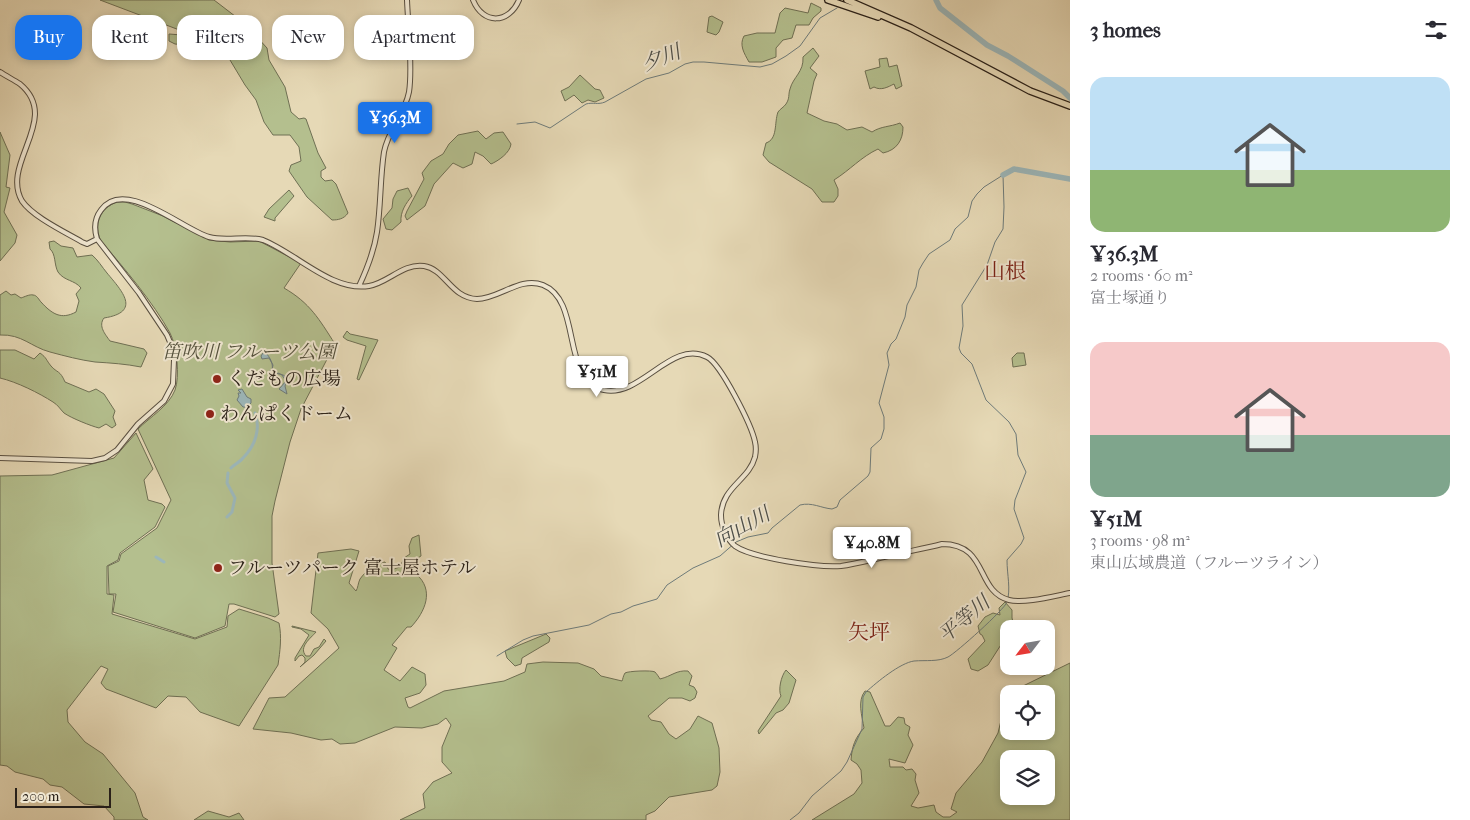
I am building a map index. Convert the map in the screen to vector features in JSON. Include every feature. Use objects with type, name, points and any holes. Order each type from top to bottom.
[{"type":"highway","points":[[828,0],[887,20],[942,45]]},
{"type":"highway","points":[[847,0],[892,19]]},
{"type":"highway","points":[[856,0],[1030,90],[1070,106]]},
{"type":"street","points":[[360,286],[377,232],[382,162],[386,143],[404,108],[409,92],[407,0]]},
{"type":"street","points":[[473,0],[475,6],[483,14],[496,18],[502,18],[513,12],[520,0]]},
{"type":"street","points":[[0,72],[24,89],[33,104],[34,110],[32,127],[15,171],[14,182],[20,200],[41,217],[82,242],[88,244],[97,239]]},
{"type":"street","points":[[0,458],[92,461],[105,458],[117,450],[138,424],[164,401],[171,389],[174,377],[173,349],[167,334],[139,293],[97,239],[95,225],[101,210],[109,202],[123,198],[145,205],[210,237],[225,239],[251,237],[263,240],[335,281],[360,286],[379,284],[404,269],[420,265],[434,269],[457,292],[473,299],[487,297],[525,284],[543,285],[553,292],[560,301],[582,373],[592,385],[605,391],[617,391],[629,387],[685,354],[701,355],[713,360],[722,373],[743,414],[755,442],[755,457],[751,465],[728,493],[722,507],[723,528],[731,542],[737,547],[759,555],[826,566],[849,565],[942,544],[955,545],[971,554],[997,594],[1010,600],[1020,601],[1070,593]]},
{"type":"green space","points":[[100,0],[214,0],[234,15],[177,15],[177,29],[167,25],[167,15],[140,15]]},
{"type":"green space","points":[[811,3],[821,8],[821,11],[813,18],[809,25],[796,25],[792,38],[783,40],[776,48],[776,57],[762,62],[749,62],[742,46],[744,36],[757,33],[775,33],[780,13],[785,8],[808,13]]},
{"type":"green space","points":[[712,16],[723,22],[716,35],[707,32],[709,17]]},
{"type":"green space","points":[[169,34],[177,35],[177,44],[169,41]]},
{"type":"green space","points":[[262,43],[267,48],[269,60],[285,87],[291,112],[299,119],[306,119],[318,153],[326,168],[321,171],[321,177],[325,181],[332,180],[336,184],[348,213],[341,219],[332,220],[307,197],[289,171],[291,165],[301,161],[299,147],[290,135],[273,135],[264,122],[256,100],[230,60],[262,60]]},
{"type":"green space","points":[[813,48],[819,56],[810,68],[817,74],[807,113],[824,121],[837,124],[847,130],[862,127],[872,132],[900,123],[903,127],[902,136],[892,150],[883,153],[878,149],[872,152],[834,180],[838,189],[838,196],[834,202],[822,202],[812,189],[769,162],[763,155],[766,143],[770,141],[774,134],[778,112],[787,102],[791,85],[802,67],[803,57]]},
{"type":"green space","points":[[887,58],[889,67],[897,65],[902,86],[896,89],[894,84],[884,88],[874,87],[870,89],[865,71],[880,67],[879,59]]},
{"type":"green space","points":[[580,75],[595,89],[600,90],[604,98],[595,102],[588,100],[582,103],[574,95],[565,101],[561,91],[569,87]]},
{"type":"green space","points":[[478,131],[486,139],[494,133],[503,132],[511,144],[510,147],[500,159],[491,164],[483,156],[475,152],[472,164],[463,168],[453,163],[434,184],[425,206],[407,220],[405,216],[407,211],[424,179],[422,173],[431,161],[443,154],[458,135]]},
{"type":"green space","points":[[0,132],[10,155],[6,187],[10,188],[4,212],[17,235],[15,243],[0,261]]},
{"type":"green space","points":[[408,188],[412,196],[401,215],[401,222],[392,230],[386,229],[383,219],[392,208],[393,199],[397,191]]},
{"type":"green space","points":[[289,190],[294,196],[275,218],[275,221],[264,217],[269,209]]},
{"type":"green space","name":"笛吹川 フルーツ公園","points":[[117,202],[132,204],[163,216],[209,240],[230,242],[259,241],[301,263],[284,288],[301,300],[319,319],[335,344],[301,409],[290,442],[275,501],[272,516],[272,563],[279,614],[275,617],[229,604],[225,626],[195,638],[113,612],[116,594],[109,594],[108,566],[119,561],[121,554],[157,528],[171,500],[138,429],[164,406],[172,396],[177,384],[176,353],[170,333],[147,297],[101,241],[99,235],[98,223],[102,213],[106,208]]},
{"type":"green space","points":[[54,241],[61,246],[73,248],[77,257],[92,255],[123,294],[126,306],[123,311],[104,318],[102,327],[110,341],[144,349],[147,353],[141,367],[72,358],[43,350],[8,335],[0,335],[0,295],[6,291],[11,295],[15,294],[21,298],[34,295],[49,310],[61,316],[76,312],[79,301],[76,294],[81,288],[58,272],[49,242]]},
{"type":"green space","points":[[347,331],[350,334],[378,340],[359,380],[357,379],[366,346],[343,337]]},
{"type":"green space","points":[[0,350],[15,350],[34,359],[40,353],[65,382],[89,392],[96,389],[104,394],[115,411],[113,417],[116,425],[112,428],[106,424],[99,428],[81,422],[64,413],[55,403],[41,395],[21,385],[0,378]]},
{"type":"green space","points":[[1017,353],[1024,353],[1026,365],[1013,367],[1012,358]]},
{"type":"green space","points":[[136,433],[153,469],[144,480],[148,500],[162,504],[165,507],[155,527],[120,553],[118,560],[107,566],[107,594],[114,595],[112,614],[195,639],[227,627],[228,616],[239,609],[279,623],[280,644],[278,665],[239,726],[200,712],[186,697],[168,696],[156,708],[106,689],[101,683],[108,669],[101,666],[67,710],[68,722],[85,742],[103,754],[135,793],[143,817],[148,820],[114,820],[114,817],[104,806],[84,804],[62,787],[50,785],[43,779],[15,772],[7,766],[0,765],[0,476],[52,475],[114,458]]},
{"type":"green space","points":[[419,535],[421,556],[416,559],[416,574],[422,580],[425,587],[426,601],[416,621],[411,627],[407,627],[392,645],[397,648],[384,670],[400,681],[412,667],[425,674],[426,685],[420,693],[405,698],[408,707],[410,708],[444,691],[504,681],[525,672],[527,664],[543,662],[578,663],[594,669],[601,676],[622,681],[625,673],[631,672],[653,671],[660,679],[677,672],[688,671],[692,676],[689,685],[694,687],[697,692],[695,698],[690,701],[682,698],[669,698],[648,716],[651,720],[661,722],[669,734],[676,739],[690,729],[698,716],[712,723],[719,748],[720,772],[717,786],[712,790],[669,797],[655,811],[646,815],[646,820],[400,820],[425,808],[423,794],[433,782],[452,773],[442,762],[442,747],[451,725],[446,718],[438,724],[422,728],[395,727],[355,743],[340,744],[332,739],[321,740],[291,733],[253,729],[269,698],[285,697],[339,648],[328,629],[311,613],[318,553],[351,549],[359,551],[349,583],[356,591],[360,579],[374,566],[385,562],[388,569],[391,570],[400,567],[404,558],[410,554],[409,546],[412,538]]},
{"type":"green space","points":[[1005,602],[1012,610],[1013,620],[1000,620],[1000,646],[988,665],[978,671],[971,669],[968,659],[985,641],[980,634],[978,626],[985,617],[993,613],[1000,615],[999,608]]},
{"type":"green space","points":[[292,626],[316,632],[304,646],[303,649],[306,656],[310,656],[324,639],[326,641],[314,655],[300,667],[305,662],[305,658],[302,655],[295,661],[295,658],[309,635],[301,629]]},
{"type":"green space","points":[[546,634],[550,638],[549,642],[522,658],[521,664],[515,666],[507,658],[505,651]]},
{"type":"green space","points":[[1070,663],[1070,820],[812,820],[854,794],[862,783],[861,770],[851,760],[854,742],[864,728],[861,714],[861,699],[865,691],[870,692],[885,726],[890,726],[898,717],[904,718],[905,724],[910,727],[908,735],[913,745],[905,763],[889,759],[890,767],[903,767],[906,770],[912,769],[916,774],[915,780],[919,793],[911,806],[918,808],[934,805],[936,812],[943,817],[950,817],[957,812],[951,809],[956,793],[982,762],[998,733],[1000,725],[1000,740],[1055,740],[1055,685],[1025,685],[1045,675],[1055,675],[1055,670]]},
{"type":"green space","points":[[786,670],[796,680],[789,703],[783,710],[776,713],[759,734],[758,731],[781,696],[780,683]]},
{"type":"green space","points":[[208,811],[229,817],[239,813],[244,820],[194,820]]},
{"type":"water","points":[[263,353],[267,354],[272,363],[269,358],[262,359]]},
{"type":"water","points":[[272,370],[271,374],[276,374],[272,376],[268,374]]},
{"type":"water","points":[[286,381],[285,386],[287,394],[279,389]]},
{"type":"water","points":[[242,389],[247,397],[251,399],[251,403],[247,407],[243,407],[237,400],[238,393],[241,393],[238,390]]},
{"type":"waterway","name":"夕川","points":[[936,0],[940,8],[987,45],[1063,91],[1070,98]]},
{"type":"waterway","name":"夕川","points":[[517,124],[535,122],[550,128],[586,104],[605,102],[646,79],[669,73],[685,64],[693,62],[760,67],[772,64],[800,46],[820,18],[837,8]]},
{"type":"waterway","name":"平等川","points":[[1003,175],[1014,169],[1070,179]]},
{"type":"waterway","name":"平等川","points":[[497,656],[533,636],[589,625],[611,614],[657,599],[667,585],[693,568],[720,556],[736,542],[748,537],[768,533],[800,505],[832,509],[837,507],[840,500],[868,476],[870,472],[871,448],[881,439],[884,429],[884,417],[879,403],[889,365],[887,353],[891,344],[896,339],[905,317],[907,305],[916,287],[919,270],[929,254],[950,240],[955,229],[968,217],[972,201],[977,194],[984,187],[1003,175],[1003,229],[995,242],[987,265],[962,305],[963,326],[959,348],[961,353],[972,364],[986,400],[1009,422],[1016,434],[1018,455],[1026,472],[1015,500],[1014,509],[1024,538],[1007,560],[1009,587],[1007,602],[980,631],[948,657],[908,662],[876,683],[866,692],[863,697],[862,729],[847,762],[841,771],[812,796],[799,813],[790,820]]},
{"type":"waterway","points":[[231,468],[242,459],[254,443],[257,431],[255,413]]},
{"type":"waterway","points":[[227,517],[232,512],[235,498],[227,483],[228,473]]},
{"type":"waterway","points":[[156,557],[164,562]]},
{"type":"place","name":"くだもの広場","points":[[217,379]]},
{"type":"place","name":"わんぱくドーム","points":[[210,414]]},
{"type":"place","name":"フルーツパーク 富士屋ホテル","points":[[218,568]]},
{"type":"district","name":"山根","points":[[1005,271]]},
{"type":"district","name":"矢坪","points":[[869,632]]},
{"type":"water label","name":"向山川","points":[[742,527]]}]
